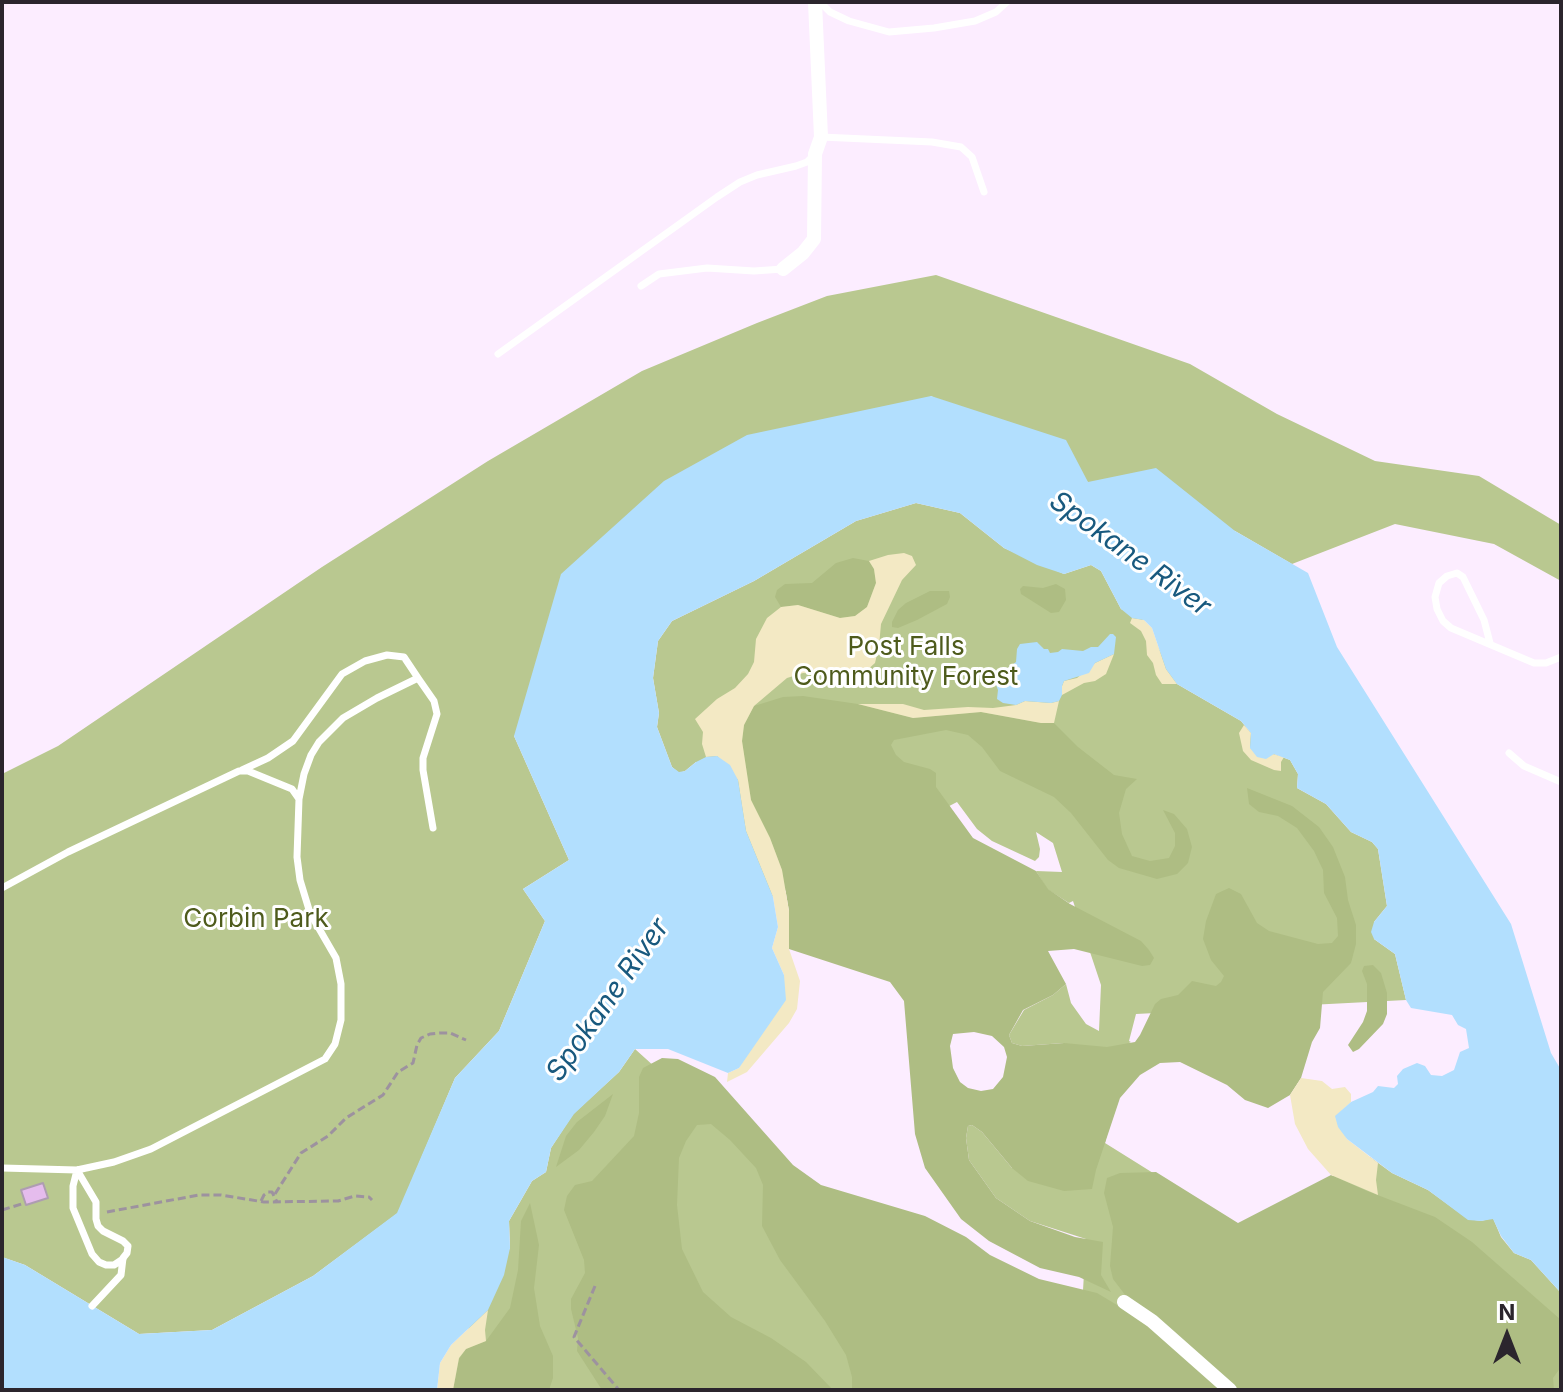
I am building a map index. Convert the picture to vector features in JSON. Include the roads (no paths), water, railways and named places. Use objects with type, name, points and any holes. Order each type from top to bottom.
[{"type":"street","points":[[783,269],[813,240],[815,154],[821,137],[818,2]]},
{"type":"street","points":[[1124,1302],[1152,1321],[1230,1390]]},
{"type":"lane","points":[[818,2],[849,21],[889,32],[975,21],[996,12],[1007,2]]},
{"type":"lane","points":[[821,137],[932,142],[961,147],[972,157],[984,192]]},
{"type":"lane","points":[[498,354],[728,190],[757,175],[807,162],[815,154]]},
{"type":"lane","points":[[641,286],[659,274],[707,268],[783,269]]},
{"type":"lane","points":[[1490,643],[1484,620],[1463,577],[1457,573],[1447,576],[1439,583],[1435,597],[1443,621],[1460,632],[1534,663],[1546,663],[1561,657]]},
{"type":"lane","points":[[2,888],[68,852],[268,758],[293,741],[342,674],[365,661],[387,655],[404,657],[434,701],[437,714],[423,758],[433,828]]},
{"type":"lane","points":[[2,1168],[77,1170],[114,1162],[151,1149],[325,1059],[335,1044],[341,1020],[341,984],[336,958],[310,913],[300,880],[297,857],[299,799],[304,774],[319,742],[343,718],[418,678]]},
{"type":"lane","points":[[1509,753],[1524,766],[1561,782]]},
{"type":"lane","points":[[239,771],[248,771],[292,789],[299,799]]},
{"type":"lane","points":[[77,1170],[96,1202],[96,1218],[103,1231],[128,1246],[127,1253],[114,1265],[99,1262],[92,1254],[73,1208],[77,1170]]},
{"type":"lane","points":[[82,1226],[96,1218]]},
{"type":"lane","points":[[92,1306],[121,1275],[123,1258]]},
{"type":"water","name":"Spokane River","points":[[931,396],[1066,440],[1088,482],[1156,468],[1235,531],[1308,573],[1337,647],[1511,924],[1551,1053],[1561,1070],[1561,1293],[1531,1260],[1514,1253],[1493,1219],[1468,1220],[1428,1190],[1392,1173],[1347,1139],[1338,1127],[1335,1116],[1378,1086],[1394,1088],[1398,1084],[1397,1076],[1403,1069],[1417,1063],[1425,1066],[1431,1075],[1442,1076],[1454,1070],[1460,1052],[1469,1048],[1466,1029],[1458,1025],[1452,1015],[1411,1008],[1406,1000],[1395,954],[1374,939],[1371,932],[1374,922],[1387,906],[1378,849],[1372,842],[1351,832],[1326,804],[1297,788],[1298,774],[1290,760],[1274,754],[1266,759],[1257,757],[1250,748],[1251,733],[1241,721],[1177,684],[1166,669],[1152,628],[1144,620],[1132,618],[1121,609],[1101,571],[1091,565],[1064,574],[1037,565],[1004,548],[960,513],[916,503],[856,521],[754,581],[672,621],[658,641],[653,678],[659,713],[657,727],[672,767],[679,772],[706,757],[717,756],[730,765],[738,780],[746,831],[773,897],[778,927],[772,948],[784,975],[786,1000],[739,1068],[728,1073],[668,1049],[635,1049],[619,1072],[574,1114],[551,1148],[546,1172],[532,1181],[509,1221],[510,1248],[504,1275],[488,1310],[451,1345],[440,1363],[437,1390],[2,1388],[2,1257],[25,1265],[139,1334],[212,1330],[313,1276],[397,1213],[455,1078],[499,1031],[545,921],[523,889],[569,860],[514,736],[561,574],[664,481],[747,435]]},
{"type":"water","points":[[1110,634],[1116,637],[1114,654],[1095,663],[1089,673],[1064,681],[1059,701],[1025,701],[1016,705],[997,699],[995,682],[1016,662],[1020,644],[1037,642],[1050,653],[1062,649],[1083,651],[1098,647]]},
{"type":"park label","name":"Post Falls Community Forest","points":[[906,662]]},
{"type":"park label","name":"Corbin Park","points":[[256,919]]}]
